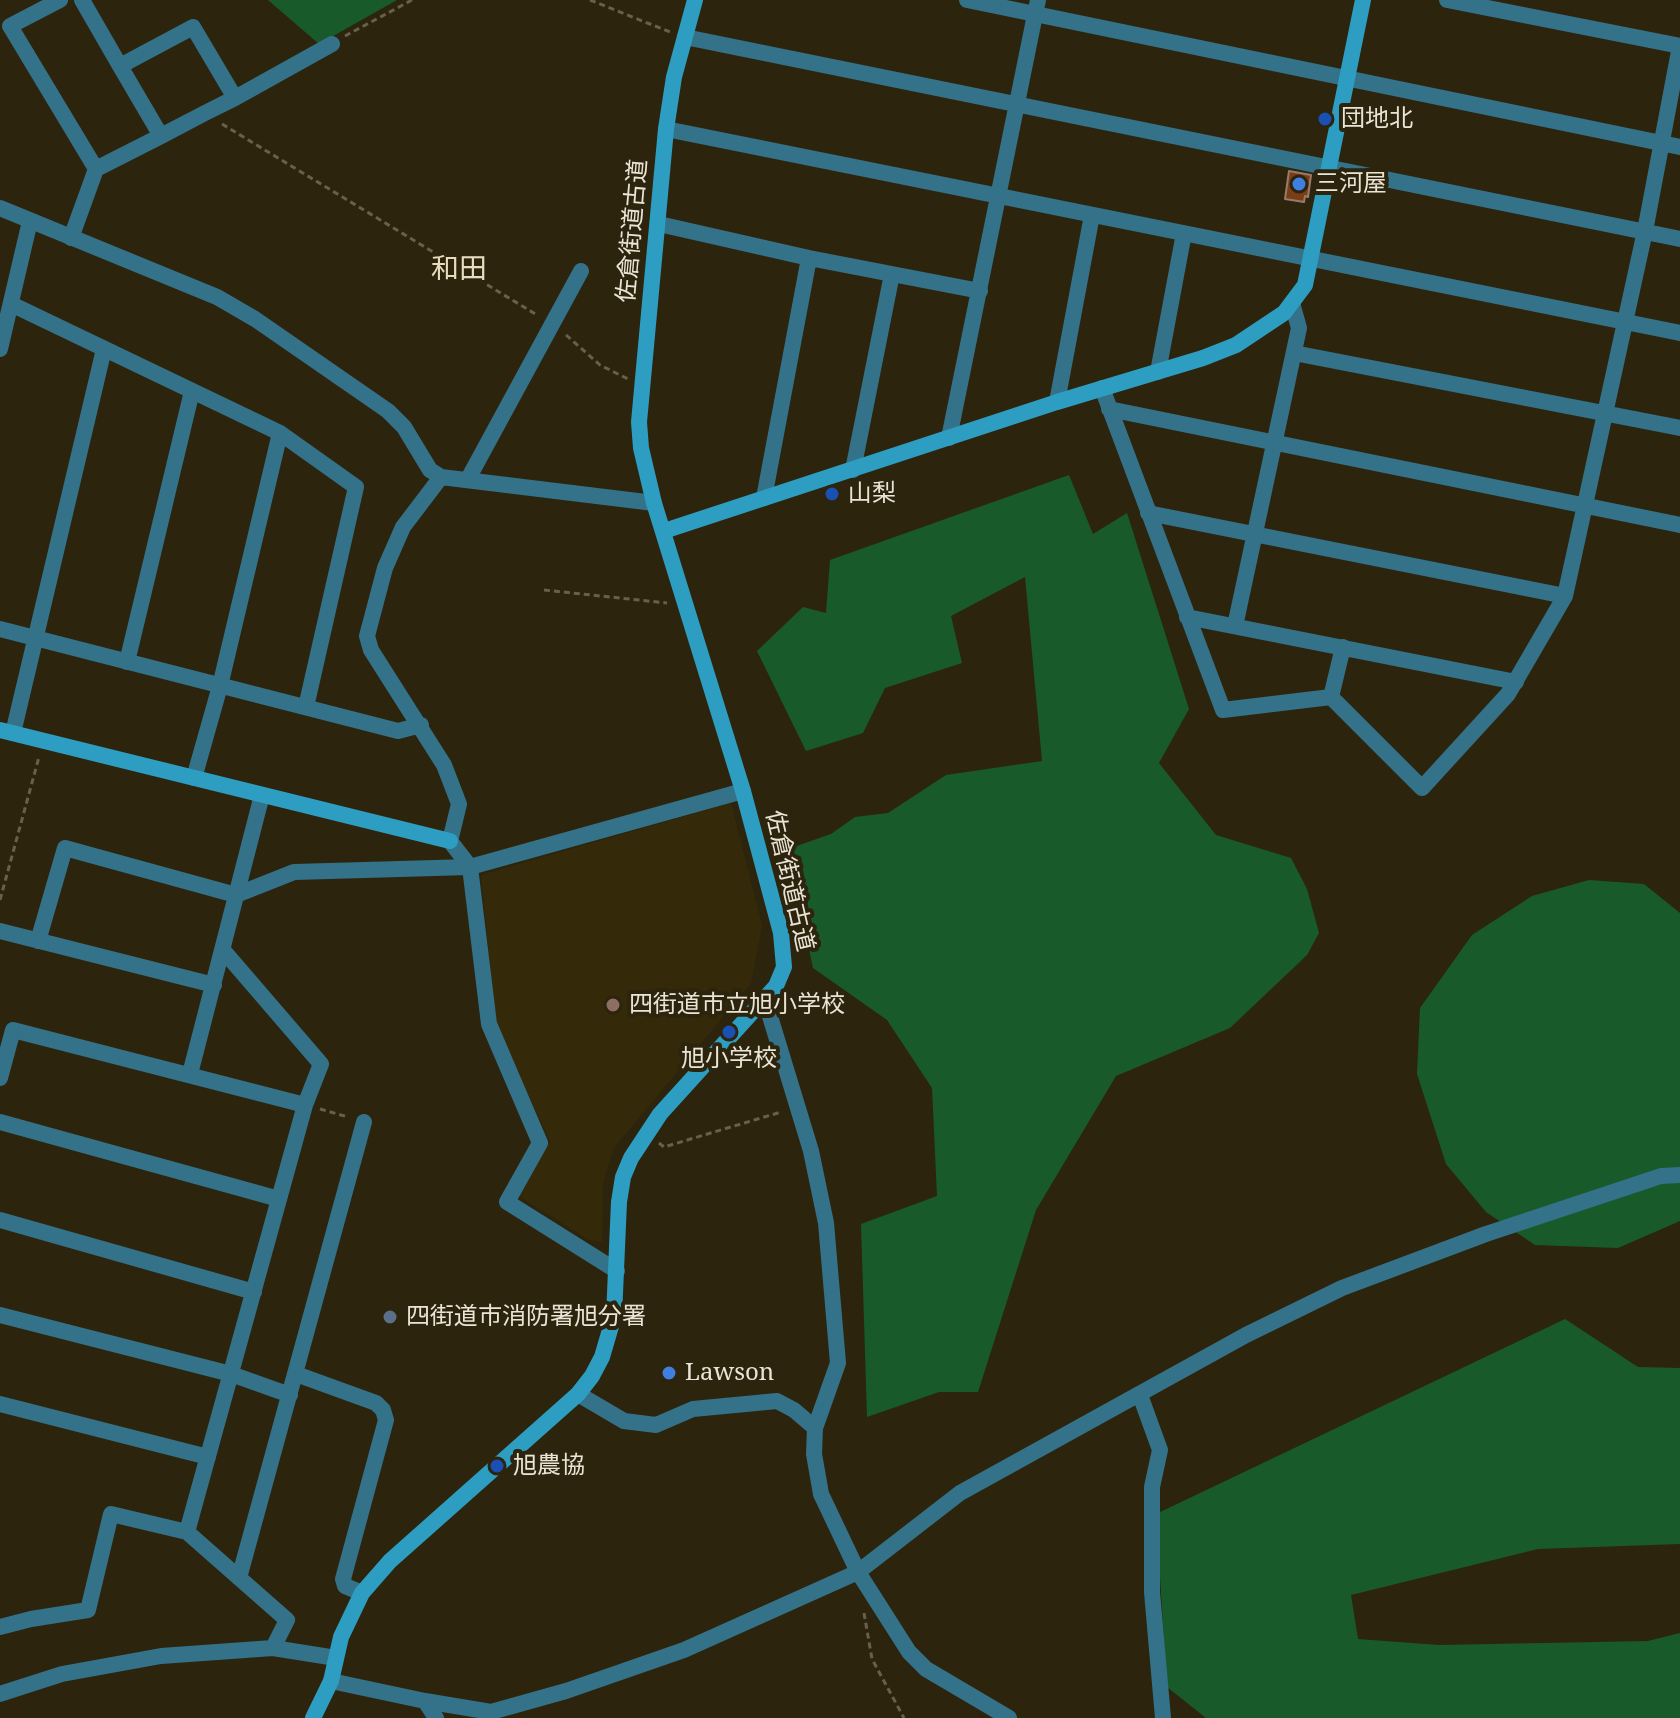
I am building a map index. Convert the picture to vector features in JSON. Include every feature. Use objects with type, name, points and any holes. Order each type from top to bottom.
[{"type":"street","points":[[60,0],[10,26],[96,169]]},
{"type":"street","points":[[82,0],[161,136]]},
{"type":"street","name":"佐倉街道古道","points":[[313,1718],[331,1681],[341,1637],[362,1593],[390,1561],[578,1394],[592,1376],[609,1338],[614,1316],[619,1202],[623,1177],[631,1158],[660,1114],[765,1000],[776,986],[784,967],[784,951],[743,791],[654,503],[641,448],[642,382],[666,129],[674,77],[695,0]]},
{"type":"street","points":[[967,0],[1037,7],[1347,78],[1680,147]]},
{"type":"street","points":[[664,531],[1057,402],[1203,358],[1236,345],[1284,313],[1305,285],[1363,0]]},
{"type":"street","points":[[1331,697],[1422,788],[1508,694],[1565,596],[1645,231],[1680,46],[1447,0]]},
{"type":"street","points":[[949,438],[1037,7]]},
{"type":"street","points":[[120,66],[193,27],[235,98]]},
{"type":"street","points":[[685,37],[1680,239]]},
{"type":"street","points":[[71,238],[96,169],[332,44]]},
{"type":"street","points":[[666,129],[1680,333]]},
{"type":"street","points":[[0,208],[217,297],[255,319],[388,411],[404,427],[430,470],[441,477],[654,503]]},
{"type":"street","points":[[1057,402],[1092,215]]},
{"type":"street","points":[[0,349],[30,221]]},
{"type":"street","points":[[659,224],[809,258],[980,291]]},
{"type":"street","points":[[1158,372],[1184,233]]},
{"type":"street","points":[[764,498],[809,258]]},
{"type":"street","points":[[468,479],[581,271]]},
{"type":"street","points":[[853,470],[892,274]]},
{"type":"street","points":[[1235,626],[1299,328],[1292,303]]},
{"type":"street","points":[[11,304],[280,433],[356,487],[306,707]]},
{"type":"street","points":[[104,349],[35,639],[7,731],[450,841],[470,867],[489,1024],[540,1143],[507,1202],[617,1271]]},
{"type":"street","points":[[1294,353],[1680,428]]},
{"type":"street","points":[[1102,388],[1223,710],[1331,697]]},
{"type":"street","points":[[127,662],[192,391]]},
{"type":"street","points":[[1109,409],[1680,525]]},
{"type":"street","points":[[194,778],[220,686],[280,433]]},
{"type":"street","points":[[441,477],[403,527],[385,568],[367,636],[371,650],[444,765],[459,804],[450,841]]},
{"type":"street","points":[[1148,513],[1565,596]]},
{"type":"street","points":[[1187,617],[1516,682]]},
{"type":"street","points":[[0,629],[398,731],[421,725]]},
{"type":"street","points":[[1331,697],[1343,647]]},
{"type":"street","points":[[38,941],[65,848],[236,895],[294,872],[470,867],[743,791]]},
{"type":"street","points":[[190,1074],[262,795]]},
{"type":"street","points":[[0,931],[214,985]]},
{"type":"street","points":[[187,1532],[305,1105],[321,1064],[222,949]]},
{"type":"street","points":[[765,1000],[811,1151],[826,1223],[838,1363],[815,1428],[814,1454],[821,1494],[861,1577],[909,1652],[926,1669],[1009,1718]]},
{"type":"street","points":[[0,1078],[13,1030],[305,1105]]},
{"type":"street","points":[[0,1122],[279,1199]]},
{"type":"street","points":[[239,1578],[364,1122]]},
{"type":"street","points":[[331,1681],[491,1712],[566,1691],[684,1650],[861,1577],[960,1493],[1246,1335],[1342,1288],[1486,1234],[1661,1176],[1680,1175]]},
{"type":"street","points":[[0,1220],[254,1292]]},
{"type":"street","points":[[0,1315],[231,1374],[290,1395]]},
{"type":"street","points":[[296,1374],[376,1403],[383,1410],[386,1420],[343,1579],[345,1586],[362,1593]]},
{"type":"street","points":[[578,1394],[624,1421],[656,1425],[693,1409],[777,1401],[794,1410],[815,1428]]},
{"type":"street","points":[[1140,1395],[1160,1450],[1152,1487],[1152,1592],[1163,1718]]},
{"type":"street","points":[[0,1404],[208,1457]]},
{"type":"street","points":[[0,1627],[88,1610],[111,1514],[187,1532],[287,1620],[273,1648]]},
{"type":"street","points":[[0,1694],[62,1674],[161,1656],[273,1648],[336,1658]]},
{"type":"street","points":[[425,1701],[436,1718]]},
{"type":"path","points":[[332,44],[412,0]]},
{"type":"path","points":[[590,0],[685,37]]},
{"type":"path","points":[[205,113],[553,324],[600,365],[622,377],[642,382]]},
{"type":"path","points":[[544,590],[687,605]]},
{"type":"path","points":[[0,900],[44,741]]},
{"type":"path","points":[[305,1105],[364,1122]]},
{"type":"path","points":[[647,1133],[664,1147],[798,1108]]},
{"type":"path","points":[[861,1577],[864,1618],[872,1659],[904,1718]]},
{"type":"shaded area","name":"四街道市立旭小学校","points":[[731,803],[762,926],[751,983],[614,1148],[603,1183],[602,1242],[589,1240],[517,1195],[550,1141],[496,1027],[481,875]]},
{"type":"green space","points":[[268,0],[397,0],[319,44]]},
{"type":"green space","points":[[1069,475],[1093,534],[1127,513],[1189,709],[1159,763],[1216,835],[1291,858],[1307,889],[1319,933],[1307,955],[1230,1028],[1116,1076],[1036,1210],[978,1392],[939,1392],[867,1417],[861,1224],[937,1196],[932,1088],[887,1020],[813,968],[788,849],[831,834],[855,817],[888,813],[946,775],[1042,761],[1025,577],[951,616],[962,663],[885,688],[863,733],[806,751],[757,651],[803,607],[826,613],[830,560]]},
{"type":"green space","points":[[1589,880],[1644,884],[1680,913],[1680,1221],[1618,1248],[1535,1245],[1486,1212],[1446,1164],[1417,1074],[1420,1008],[1472,935],[1532,896]]},
{"type":"green space","points":[[1565,1319],[1638,1367],[1680,1368],[1680,1544],[1538,1549],[1351,1595],[1358,1639],[1439,1645],[1648,1641],[1680,1633],[1680,1718],[1206,1718],[1167,1687],[1156,1514]]},
{"type":"building","name":"三河屋","points":[[1289,171],[1311,175],[1308,197],[1305,196],[1304,202],[1285,199]]},
{"type":"place","name":"団地北","points":[[1325,119]]},
{"type":"place","name":"三河屋","points":[[1299,184]]},
{"type":"place","name":"山梨","points":[[832,494]]},
{"type":"place","name":"四街道市立旭小学校","points":[[613,1005]]},
{"type":"place","name":"旭小学校","points":[[729,1032]]},
{"type":"place","name":"四街道市消防署旭分署","points":[[390,1317]]},
{"type":"place","name":"Lawson","points":[[669,1373]]},
{"type":"place","name":"旭農協","points":[[497,1466]]},
{"type":"district","name":"和田","points":[[459,270]]}]
